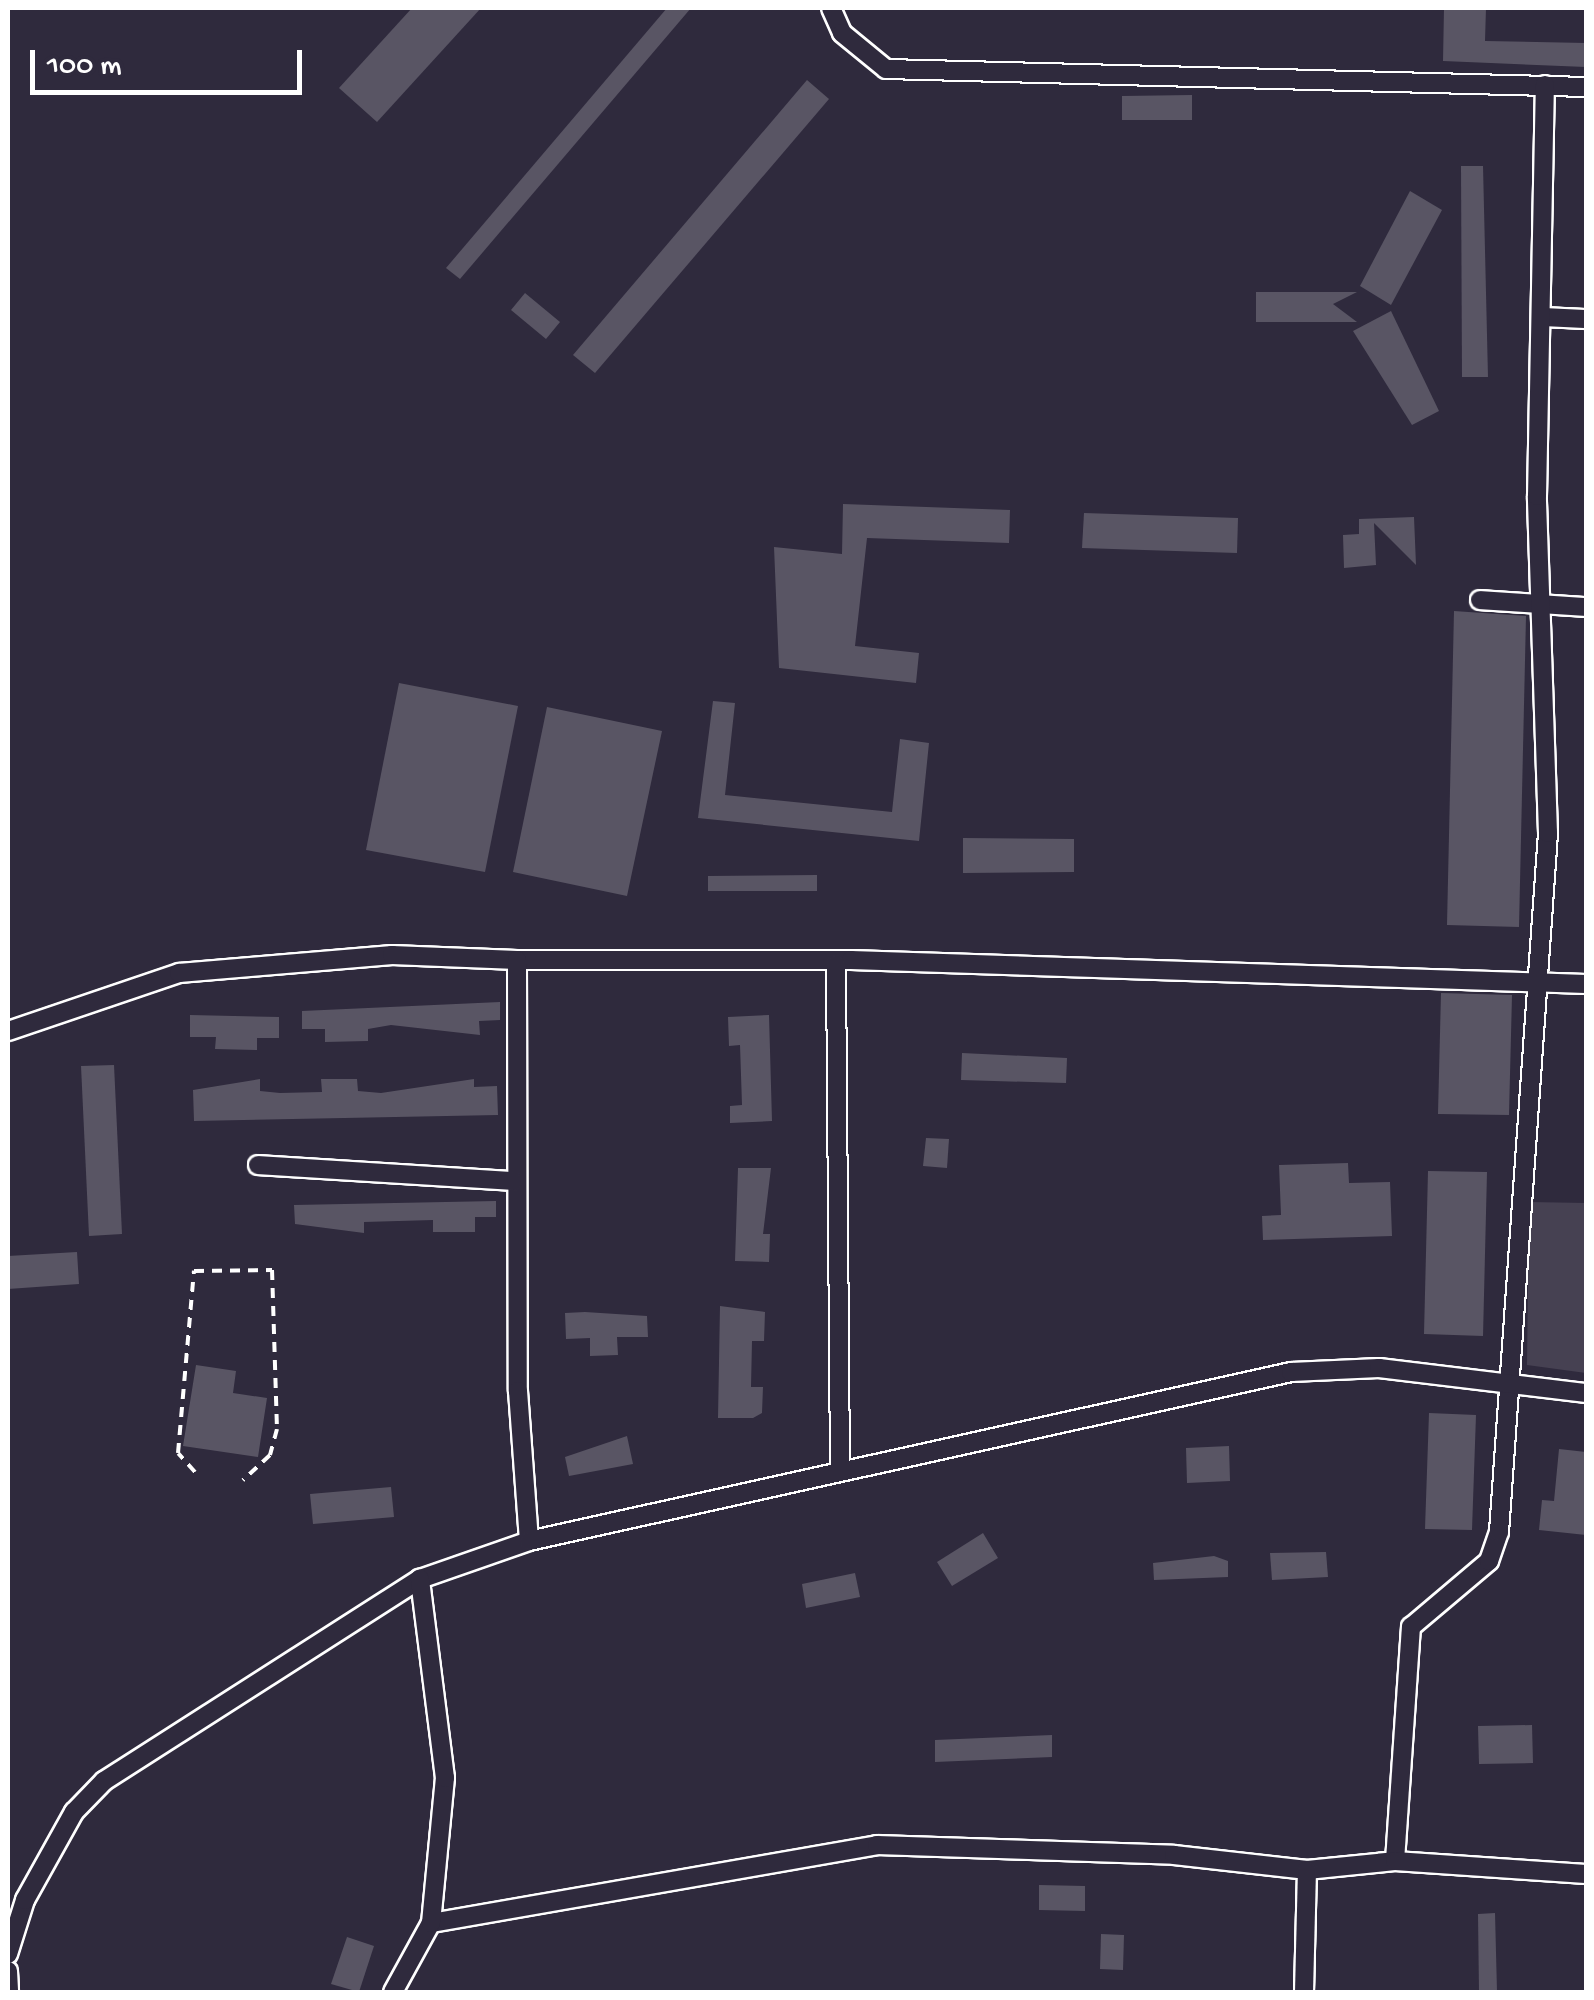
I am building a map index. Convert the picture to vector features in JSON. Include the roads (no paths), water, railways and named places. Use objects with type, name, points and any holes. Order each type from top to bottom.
[{"type":"street","points":[[830,8],[842,33],[886,69],[1586,87]]},
{"type":"street","points":[[1395,1862],[1411,1627],[1488,1561],[1499,1532],[1503,1382],[1548,834],[1542,606],[1545,86]]},
{"type":"street","points":[[1542,316],[1586,319]]},
{"type":"street","points":[[1480,600],[1586,607]]},
{"type":"street","points":[[8,1030],[179,972],[392,956],[1586,984]]},
{"type":"street","points":[[516,960],[513,1181],[529,1541]]},
{"type":"street","points":[[836,964],[840,1472]]},
{"type":"street","points":[[258,1165],[513,1181]]},
{"type":"street","points":[[8,1954],[25,1900],[74,1812],[104,1780],[420,1578],[529,1541],[1292,1372],[1378,1368],[1586,1393]]},
{"type":"street","points":[[392,1992],[431,1923],[446,1778],[420,1578]]},
{"type":"street","points":[[431,1923],[876,1845],[1174,1856],[1306,1870],[1395,1862],[1586,1874]]},
{"type":"street","points":[[1304,1992],[1306,1870]]},
{"type":"street","points":[[8,1970],[10,1992]]}]
